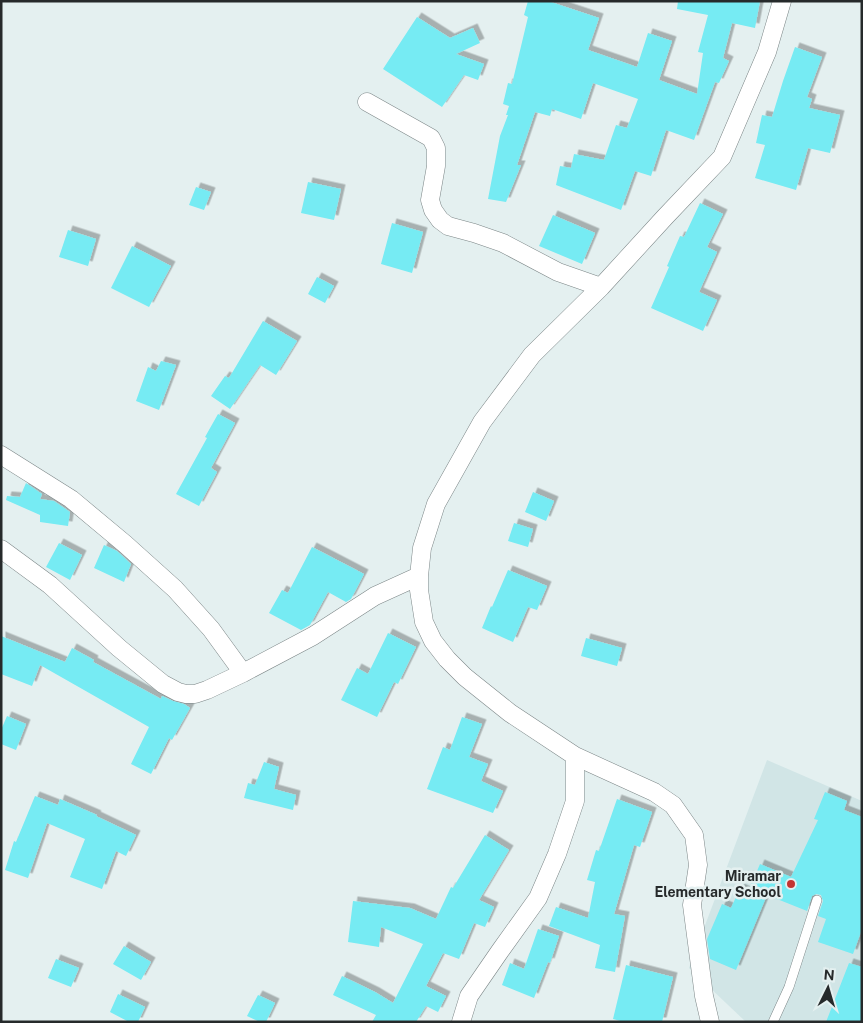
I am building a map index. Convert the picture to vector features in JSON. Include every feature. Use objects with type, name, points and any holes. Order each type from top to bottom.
[{"type":"street","points":[[710,1022],[704,996],[692,905],[698,865],[694,834],[673,805],[654,792],[575,756],[510,713],[465,676],[447,659],[433,640],[424,622],[419,590],[422,548],[436,504],[482,422],[532,355],[602,287],[722,157],[767,52],[782,1]]},
{"type":"street","points":[[366,102],[430,138],[436,148],[436,166],[430,200],[432,210],[440,220],[448,226],[503,243],[558,272],[602,287]]},
{"type":"street","points":[[1,455],[71,499],[175,589],[211,629],[242,673]]},
{"type":"street","points":[[1,549],[50,585],[119,648],[162,684],[186,694],[195,694],[207,690],[242,673],[313,636],[375,596],[420,576]]},
{"type":"street","points":[[461,1022],[469,996],[538,898],[557,854],[575,801],[575,756]]},
{"type":"lane","points":[[773,1022],[789,987],[818,900]]},
{"type":"shaded area","name":"Miramar Elementary School","points":[[767,760],[862,801],[862,1022],[746,1022],[689,968]]},
{"type":"building","points":[[528,1],[548,1],[599,18],[588,50],[637,67],[648,33],[672,41],[659,80],[697,94],[703,53],[698,52],[708,15],[677,9],[678,1],[760,1],[755,28],[732,23],[723,58],[729,61],[719,83],[715,82],[694,140],[666,130],[651,176],[635,171],[621,210],[556,185],[560,166],[571,168],[574,154],[604,160],[616,125],[627,128],[638,99],[593,83],[581,119],[552,109],[550,116],[535,112],[517,165],[521,165],[506,202],[488,199],[500,136],[508,115],[506,115],[509,106],[503,104],[508,83],[512,84],[528,17],[524,15]]},
{"type":"building","points":[[417,17],[450,38],[473,28],[480,43],[456,54],[484,64],[478,80],[464,75],[442,107],[383,69]]},
{"type":"building","points":[[795,47],[822,57],[807,97],[812,99],[809,108],[840,115],[830,153],[808,148],[796,190],[755,178],[765,145],[756,143],[762,115],[772,117]]},
{"type":"building","points":[[308,182],[341,189],[334,220],[301,213]]},
{"type":"building","points":[[196,187],[211,192],[204,210],[189,205]]},
{"type":"building","points":[[700,203],[723,214],[707,247],[717,252],[699,292],[717,300],[703,331],[651,308],[680,236],[684,237]]},
{"type":"building","points":[[553,215],[595,233],[582,264],[539,246]]},
{"type":"building","points":[[392,223],[423,232],[412,273],[381,264]]},
{"type":"building","points":[[68,230],[96,239],[88,266],[59,257]]},
{"type":"building","points":[[132,246],[171,266],[149,307],[111,288]]},
{"type":"building","points":[[317,277],[334,286],[325,303],[308,294]]},
{"type":"building","points":[[263,321],[297,341],[276,375],[260,365],[230,409],[211,396],[225,376],[229,378]]},
{"type":"building","points":[[161,361],[176,365],[159,410],[136,401],[148,367],[156,371]]},
{"type":"building","points":[[218,414],[235,423],[211,468],[217,472],[199,506],[176,494]]},
{"type":"building","points":[[26,483],[42,494],[40,499],[54,501],[70,512],[68,526],[40,522],[40,515],[6,500],[7,496],[20,497]]},
{"type":"building","points":[[533,492],[554,501],[546,521],[525,512]]},
{"type":"building","points":[[514,523],[533,529],[528,547],[508,541]]},
{"type":"building","points":[[59,543],[82,555],[70,580],[46,567]]},
{"type":"building","points":[[104,545],[117,551],[131,564],[124,582],[94,568]]},
{"type":"building","points":[[312,547],[364,574],[351,599],[346,602],[328,592],[310,625],[301,630],[269,613],[282,590],[288,593]]},
{"type":"building","points":[[508,570],[547,586],[537,610],[528,607],[513,642],[482,628]]},
{"type":"building","points":[[388,633],[416,647],[398,684],[394,682],[377,717],[341,700],[357,668],[368,674]]},
{"type":"building","points":[[1,636],[65,662],[72,648],[94,660],[93,662],[161,699],[162,696],[190,708],[172,740],[169,738],[151,774],[131,764],[149,727],[40,665],[32,686],[1,674]]},
{"type":"building","points":[[586,638],[622,648],[617,666],[581,656]]},
{"type":"building","points":[[7,716],[26,724],[16,750],[1,744],[1,730]]},
{"type":"building","points":[[462,717],[482,724],[469,757],[488,764],[481,781],[503,791],[493,813],[427,789],[443,747],[450,750]]},
{"type":"building","points":[[264,762],[279,767],[274,789],[296,795],[293,810],[244,798],[248,783],[255,785]]},
{"type":"building","points":[[825,792],[847,801],[844,810],[862,817],[862,929],[853,954],[818,942],[826,919],[818,916],[823,901],[821,895],[816,894],[812,896],[807,911],[767,895],[736,970],[710,959],[707,939],[722,904],[731,908],[740,888],[748,892],[760,864],[791,877],[818,820],[814,819]]},
{"type":"building","points":[[35,796],[58,805],[60,799],[136,835],[126,856],[116,851],[102,889],[70,877],[85,839],[47,823],[28,878],[5,870],[14,841],[16,842]]},
{"type":"building","points":[[617,799],[652,812],[640,847],[634,845],[614,914],[625,916],[615,972],[595,968],[600,945],[549,926],[556,907],[588,918],[595,882],[587,880],[596,850],[599,851]]},
{"type":"building","points":[[485,835],[509,850],[479,900],[494,907],[485,927],[474,923],[459,959],[443,953],[426,986],[446,996],[438,1012],[426,1006],[416,1022],[372,1022],[376,1015],[333,995],[342,976],[393,1003],[423,944],[381,927],[379,947],[348,942],[353,901],[410,908],[436,919],[451,887],[453,888]]},
{"type":"building","points":[[538,929],[559,936],[550,963],[548,962],[534,998],[502,985],[510,963],[524,969]]},
{"type":"building","points":[[124,946],[151,962],[141,980],[113,964]]},
{"type":"building","points":[[56,959],[79,968],[71,987],[48,978]]},
{"type":"building","points":[[849,963],[862,967],[862,1022],[826,1022]]},
{"type":"building","points":[[626,965],[673,977],[662,1022],[624,1022],[613,1019]]},
{"type":"building","points":[[118,994],[145,1007],[138,1022],[129,1022],[110,1012]]},
{"type":"building","points":[[258,995],[275,1003],[266,1022],[260,1022],[247,1016]]},
{"type":"place","name":"Miramar Elementary School","points":[[791,884]]}]
